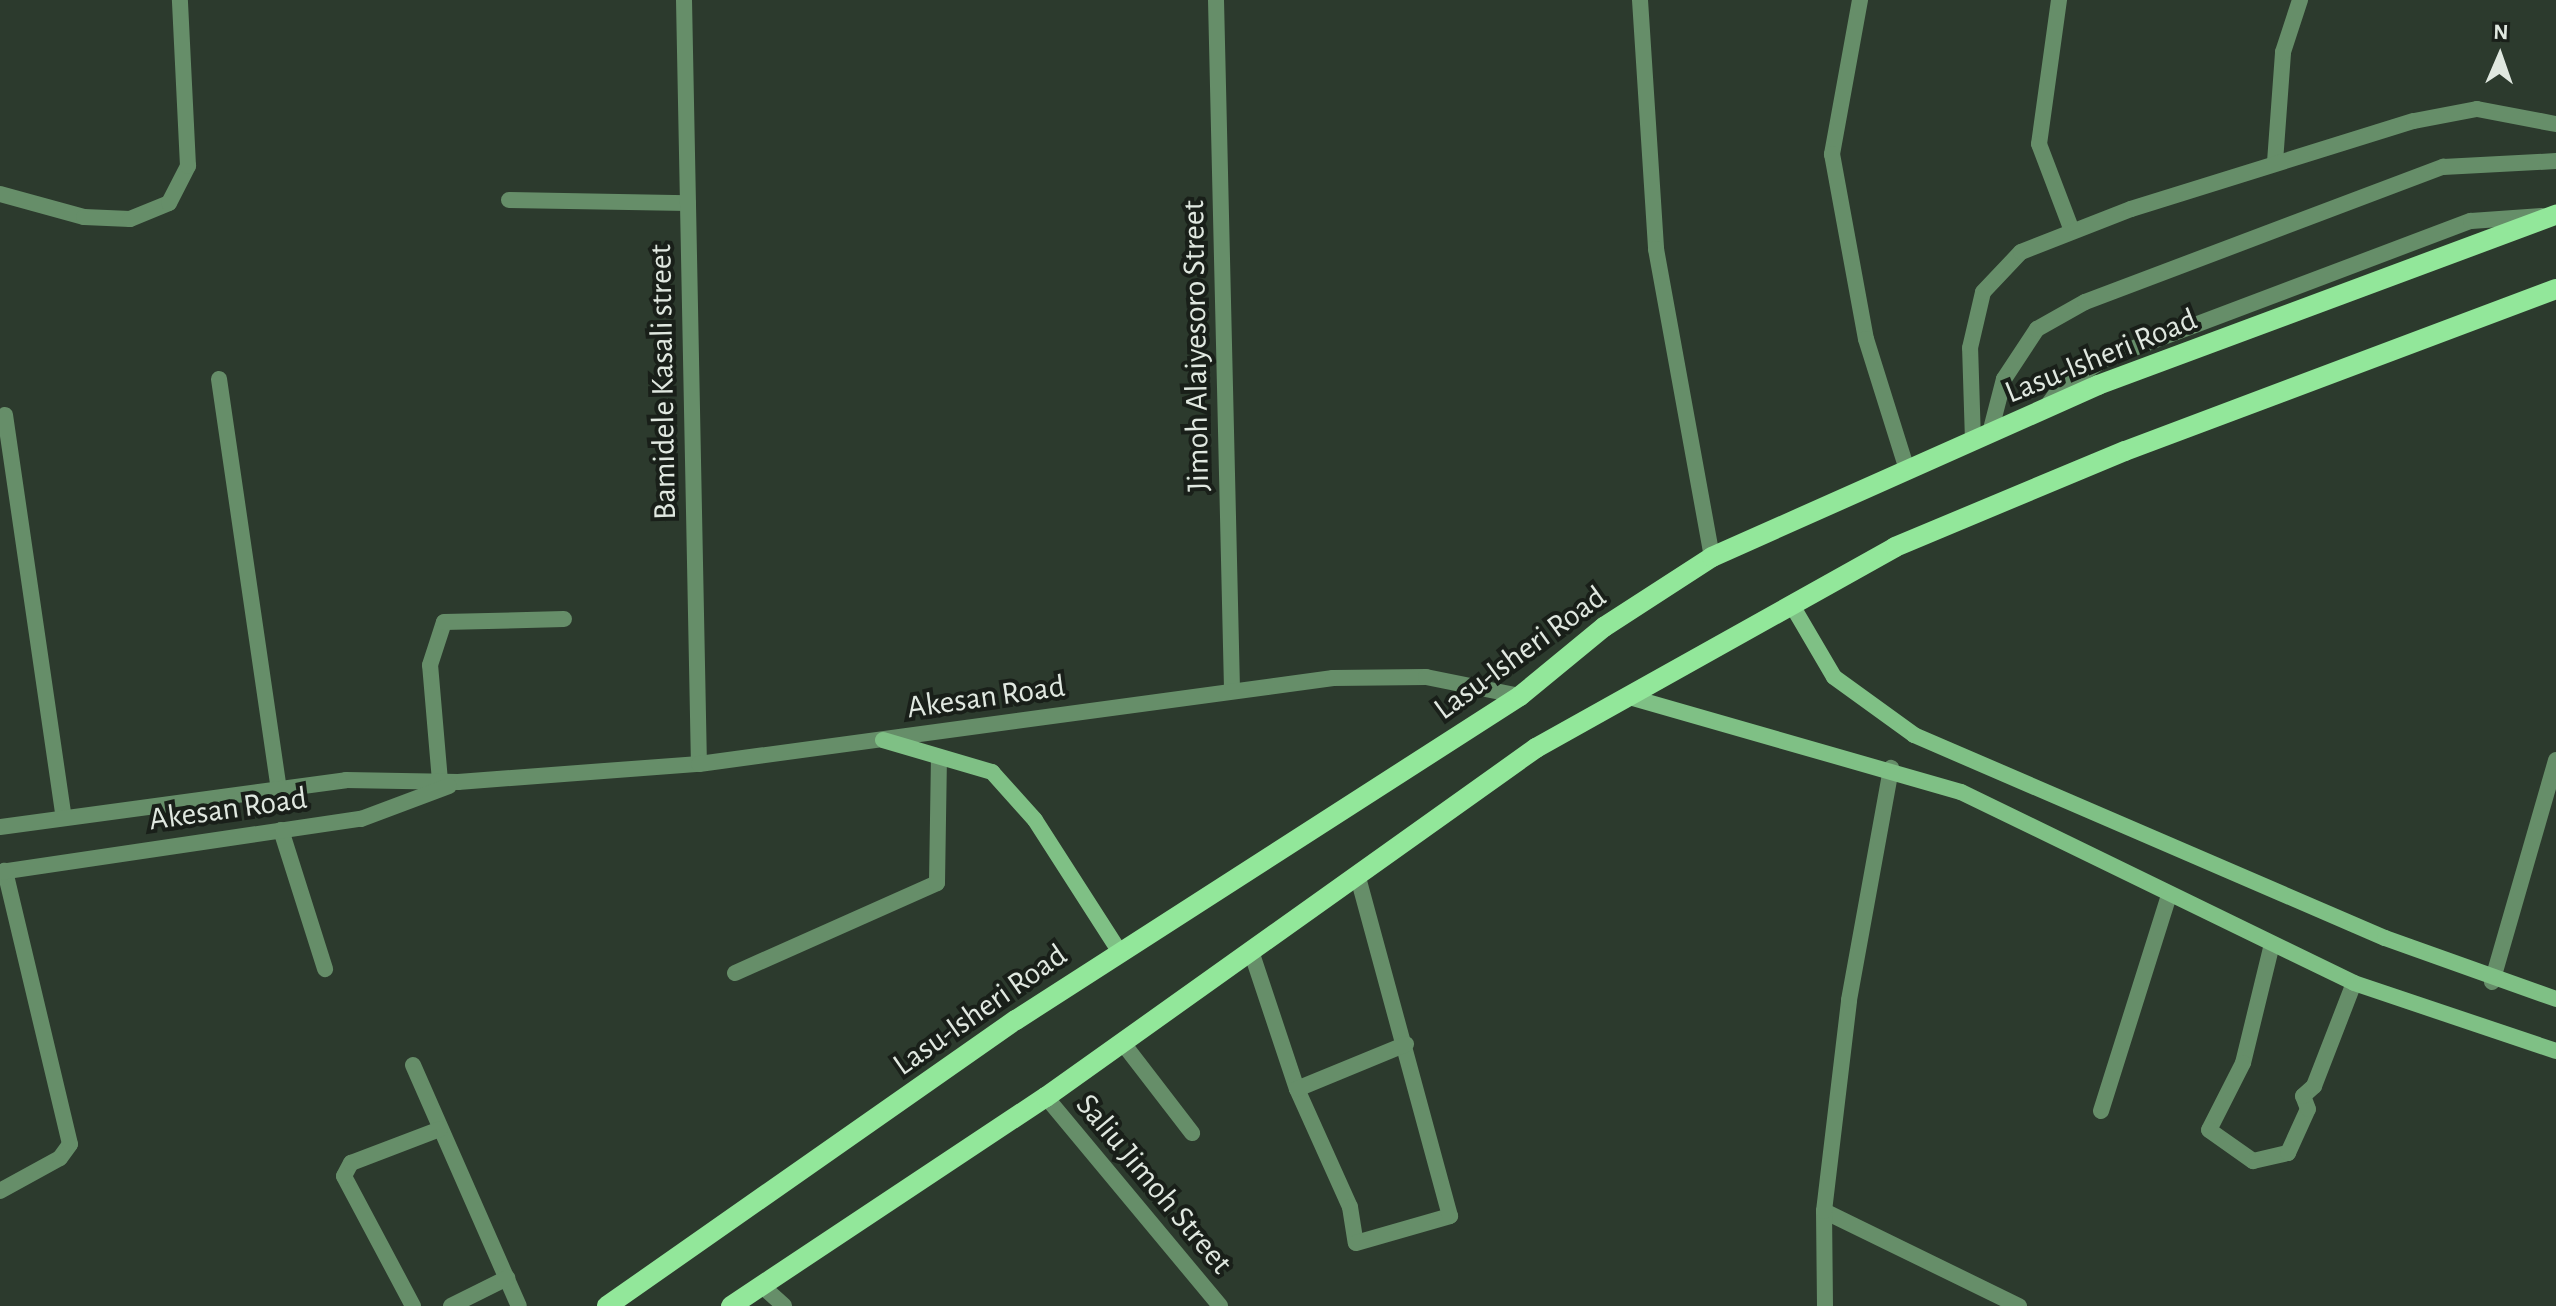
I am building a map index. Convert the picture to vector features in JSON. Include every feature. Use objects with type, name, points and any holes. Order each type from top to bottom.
[{"type":"main road","name":"Lasu-Isheri Road","points":[[607,1306],[1119,951],[1520,696],[1604,627],[1712,557],[2045,409],[2556,215]]},
{"type":"main road","points":[[731,1306],[1046,1097],[1536,748],[1633,698],[1909,541],[2556,289]]},
{"type":"main road","points":[[1793,607],[1834,677],[1914,735],[2492,982],[2556,999]]},
{"type":"main road","points":[[1633,698],[1891,768],[1961,792],[2354,983],[2556,1051]]},
{"type":"main road","points":[[883,740],[992,772],[1035,820],[1119,951]]},
{"type":"street","points":[[0,194],[84,217],[130,219],[169,203],[188,166],[180,0]]},
{"type":"street","name":"Bamidele Kasali street","points":[[684,0],[699,764]]},
{"type":"street","name":"Jimoh Alaiyesoro Street","points":[[1216,0],[1232,691]]},
{"type":"street","points":[[1640,0],[1656,249],[1712,557]]},
{"type":"street","points":[[1860,0],[1832,154],[1866,339],[1907,470]]},
{"type":"street","points":[[2059,0],[2039,144],[2072,231]]},
{"type":"street","points":[[2275,162],[2283,52],[2300,0]]},
{"type":"street","points":[[1982,437],[1970,348],[1983,292],[2021,252],[2072,231],[2275,162],[2477,109],[2556,124]]},
{"type":"street","points":[[1982,437],[2004,379],[2037,329],[2085,302],[2443,167],[2556,161]]},
{"type":"street","points":[[509,200],[688,203]]},
{"type":"street","points":[[219,379],[279,788]]},
{"type":"street","points":[[5,415],[64,818]]},
{"type":"street","points":[[440,781],[430,665],[444,622],[564,619]]},
{"type":"street","name":"Akesan Road","points":[[0,827],[279,788],[458,782],[699,764],[1232,691],[1426,677],[1520,696]]},
{"type":"street","points":[[735,973],[937,883],[939,757]]},
{"type":"street","points":[[2492,982],[2556,760]]},
{"type":"street","points":[[1825,1306],[1824,1211],[1858,941],[1891,768]]},
{"type":"street","name":"Akesan Road","points":[[3,872],[361,819],[458,782]]},
{"type":"street","points":[[281,830],[325,969]]},
{"type":"street","points":[[0,1191],[60,1158],[70,1144],[3,872]]},
{"type":"street","points":[[1251,951],[1297,1089],[1350,1207],[1356,1243],[1450,1216],[1406,1044],[1357,874]]},
{"type":"street","points":[[2101,1111],[2169,895]]},
{"type":"street","points":[[2272,944],[2243,1063],[2209,1130],[2253,1161],[2288,1153],[2308,1109],[2303,1096],[2314,1086],[2354,983]]},
{"type":"street","points":[[1122,1042],[1192,1133]]},
{"type":"street","points":[[1297,1089],[1406,1044]]},
{"type":"street","points":[[413,1065],[519,1306]]},
{"type":"street","name":"Saliu Jimoh Street","points":[[1046,1097],[1220,1306]]},
{"type":"street","points":[[413,1306],[344,1176],[351,1163],[440,1129]]},
{"type":"street","points":[[1824,1211],[2019,1306]]},
{"type":"street","points":[[451,1306],[507,1278]]},
{"type":"street","points":[[761,1285],[784,1306]]}]
